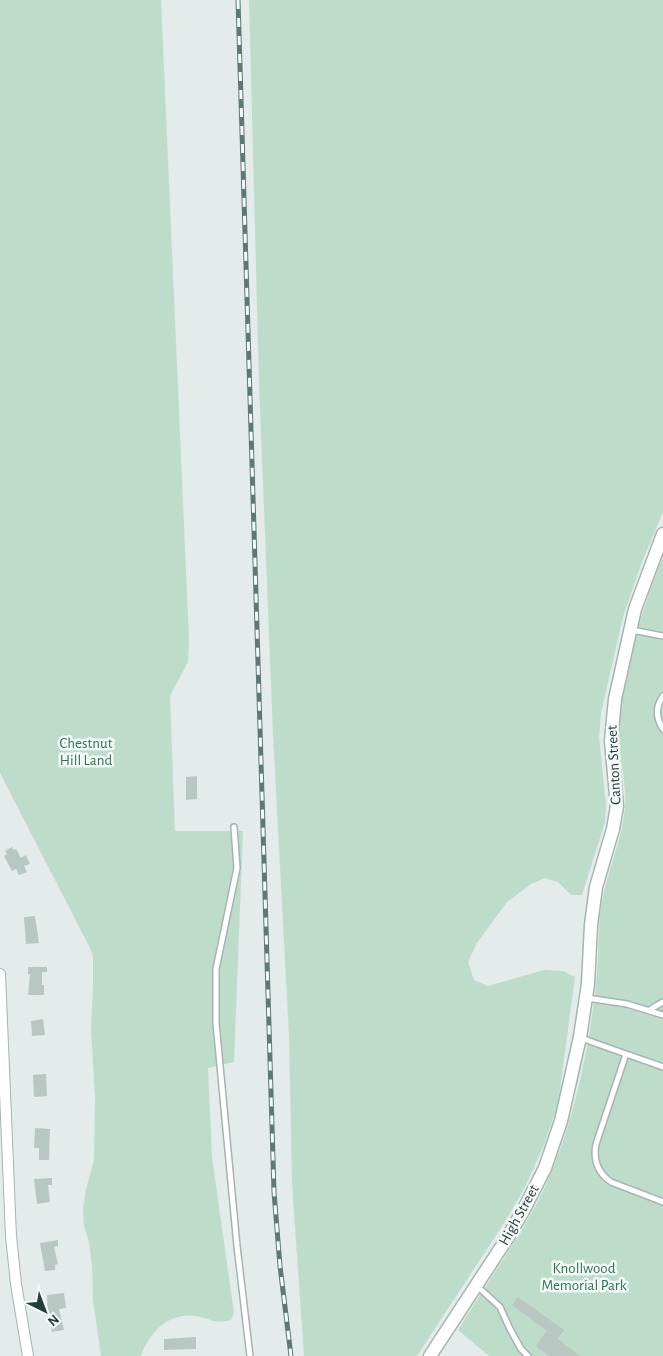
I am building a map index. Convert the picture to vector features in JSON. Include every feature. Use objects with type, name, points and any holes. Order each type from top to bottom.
[{"type":"street","name":"Canton Street","points":[[576,1059],[586,998],[593,906],[600,872],[612,834],[617,806],[612,754],[612,721],[617,684],[630,629],[662,538]]},
{"type":"street","points":[[0,974],[3,1128],[16,1284],[28,1356]]},
{"type":"street","name":"High Street","points":[[430,1356],[506,1240],[542,1173],[561,1121],[576,1059]]},
{"type":"lane","points":[[630,629],[663,636]]},
{"type":"lane","points":[[663,696],[657,710],[658,719],[663,729]]},
{"type":"lane","points":[[234,827],[237,868],[216,969],[216,1023],[237,1246],[250,1356]]},
{"type":"lane","points":[[586,998],[627,1004],[663,1015]]},
{"type":"lane","points":[[650,1010],[663,1002]]},
{"type":"lane","points":[[580,1038],[663,1067]]},
{"type":"lane","points":[[626,1054],[596,1144],[596,1163],[601,1173],[611,1182],[663,1202]]},
{"type":"lane","points":[[476,1285],[500,1307],[510,1329],[528,1356]]},
{"type":"green space","name":"Chestnut Hill Land","points":[[0,0],[161,0],[189,639],[188,662],[170,696],[175,831],[243,831],[234,1062],[208,1068],[212,1157],[234,1313],[231,1320],[221,1322],[190,1316],[180,1316],[171,1319],[156,1330],[141,1356],[101,1356],[93,1300],[89,1242],[84,1226],[83,1209],[86,1189],[94,1160],[95,1097],[91,1029],[93,957],[0,773]]},
{"type":"green space","points":[[249,0],[663,0],[663,512],[642,562],[623,617],[601,713],[599,737],[606,805],[605,822],[582,895],[571,895],[558,882],[545,878],[531,884],[507,902],[477,943],[468,962],[474,980],[488,986],[544,970],[563,971],[575,977],[558,1104],[544,1145],[525,1187],[506,1220],[417,1356],[304,1356],[292,1184],[289,1036],[273,735],[259,383]]},
{"type":"green space","name":"Knollwood Memorial Park","points":[[663,556],[663,1356],[489,1356],[458,1330],[538,1201],[554,1167],[572,1113],[585,1057],[592,1015],[603,894],[621,833],[625,808],[625,786],[619,744],[619,722],[625,680],[635,638]]},
{"type":"building","points":[[197,776],[197,799],[186,800],[186,777]]},
{"type":"building","points":[[12,847],[14,850],[16,849],[21,858],[26,855],[30,864],[24,866],[27,872],[19,875],[16,869],[12,871],[4,856],[7,854],[5,851]]},
{"type":"building","points":[[35,916],[39,943],[26,944],[24,917]]},
{"type":"building","points":[[28,967],[47,967],[47,972],[42,972],[44,995],[28,995],[30,974],[28,974]]},
{"type":"building","points":[[43,1019],[45,1035],[32,1036],[31,1021]]},
{"type":"building","points":[[46,1074],[47,1096],[34,1097],[33,1075]]},
{"type":"building","points":[[35,1128],[50,1129],[49,1160],[39,1160],[39,1148],[34,1148]]},
{"type":"building","points":[[52,1178],[52,1185],[48,1185],[50,1202],[37,1204],[34,1179]]},
{"type":"building","points":[[58,1240],[58,1246],[54,1247],[58,1264],[55,1265],[55,1270],[45,1271],[40,1243]]},
{"type":"building","points":[[64,1293],[66,1308],[59,1309],[64,1330],[52,1332],[51,1321],[48,1321],[47,1295]]},
{"type":"building","points":[[518,1297],[564,1330],[558,1339],[580,1356],[549,1356],[536,1346],[547,1331],[512,1305]]},
{"type":"building","points":[[196,1337],[196,1349],[164,1350],[164,1339]]},
{"type":"railway","points":[[238,0],[274,1192],[280,1266],[291,1356]]}]
